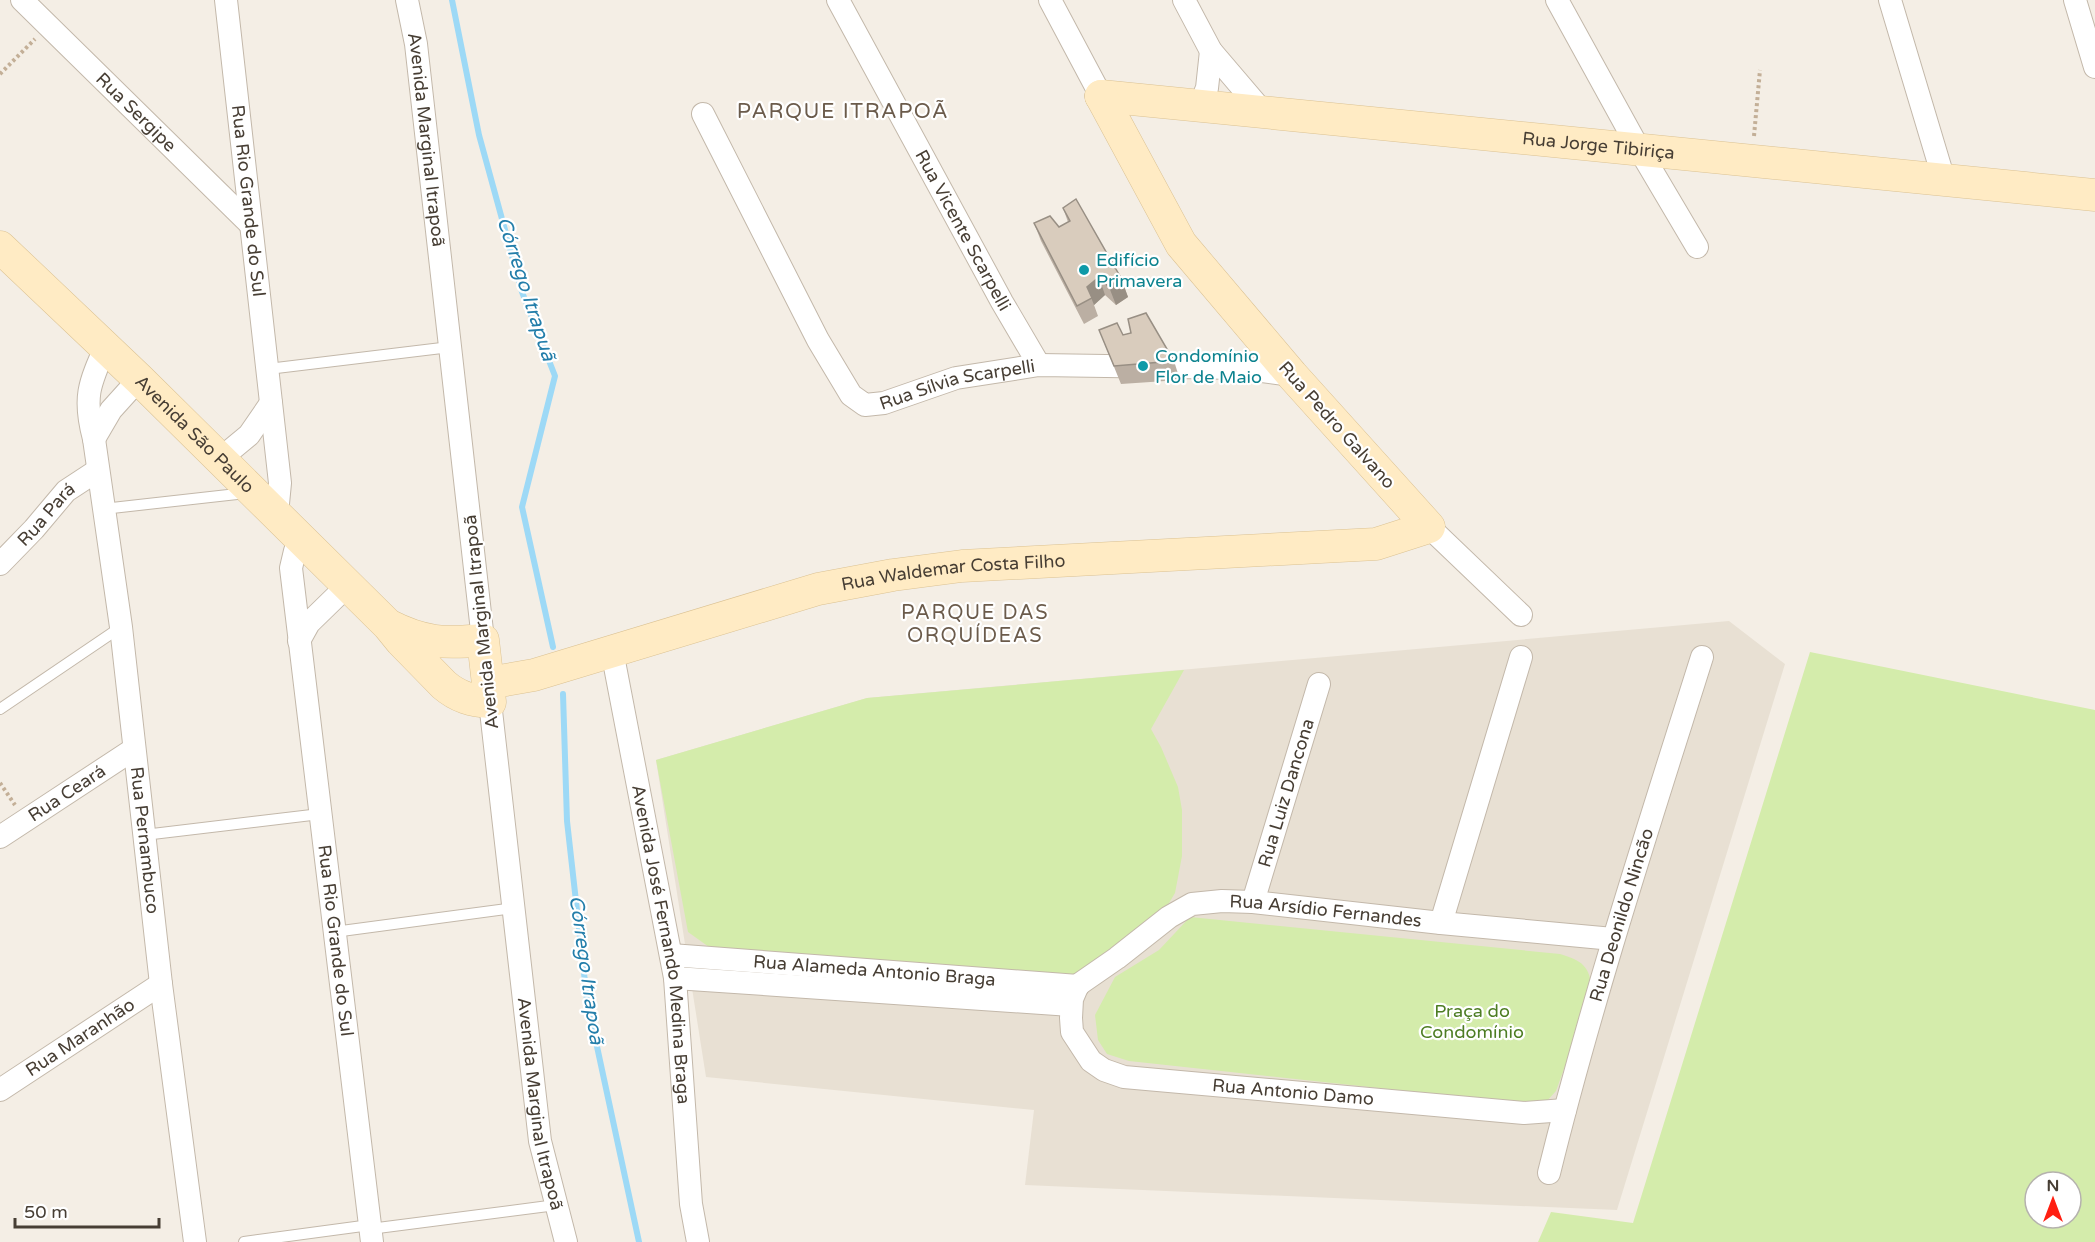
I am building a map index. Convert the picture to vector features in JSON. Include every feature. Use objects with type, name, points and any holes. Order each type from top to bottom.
[{"type":"main road","name":"Rua Jorge Tibiriça","points":[[1101,96],[2095,195]]},
{"type":"main road","name":"Rua Pedro Galvano","points":[[1101,96],[1181,244],[1292,375],[1429,527]]},
{"type":"main road","name":"Avenida São Paulo","points":[[0,247],[106,346],[302,539],[451,691],[472,701],[489,693]]},
{"type":"main road","name":"Rua Waldemar Costa Filho","points":[[489,693],[534,675],[818,589],[893,575],[962,567],[1376,544],[1429,527]]},
{"type":"main road","name":"Avenida São Paulo","points":[[388,625],[406,634],[434,642],[458,643],[483,640]]},
{"type":"main road","name":"Avenida Marginal Itrapoã","points":[[483,640],[489,693]]},
{"type":"street","name":"Rua Sergipe","points":[[22,0],[250,224]]},
{"type":"street","name":"Rua Rio Grande do Sul","points":[[226,0],[280,483],[276,514]]},
{"type":"street","name":"Avenida Marginal Itrapoã","points":[[407,0],[416,44],[483,640]]},
{"type":"street","name":"Rua Vicente Scarpelli","points":[[838,0],[997,292],[1039,364]]},
{"type":"street","name":"Rua Pedro Galvano","points":[[1050,0],[1101,96]]},
{"type":"street","points":[[1184,0],[1211,51],[1263,112]]},
{"type":"street","points":[[1557,0],[1696,247]]},
{"type":"street","points":[[1890,0],[1944,180]]},
{"type":"street","points":[[2074,0],[2095,67]]},
{"type":"street","points":[[1200,105],[1207,88],[1211,51]]},
{"type":"street","name":"Rua Sílvia Scarpelli","points":[[703,114],[818,340],[851,395],[865,405],[884,403],[956,378],[1039,364],[1240,368],[1292,375]]},
{"type":"street","points":[[1240,368],[1249,361],[1264,342]]},
{"type":"street","name":"Rua Pernambuco","points":[[106,346],[89,388],[89,420],[94,440],[121,627],[161,984],[195,1242]]},
{"type":"street","points":[[94,440],[111,410],[139,379]]},
{"type":"street","points":[[220,459],[249,435],[271,403]]},
{"type":"street","name":"Rua Pará","points":[[0,564],[34,530],[66,491],[98,470]]},
{"type":"street","name":"Rua Pedro Galvano","points":[[1429,527],[1521,615]]},
{"type":"street","name":"Rua Rio Grande do Sul","points":[[302,539],[295,551],[291,568],[371,1232]]},
{"type":"street","points":[[299,640],[309,623],[348,585]]},
{"type":"street","name":"Avenida José Fernando Medina Braga","points":[[612,651],[675,978],[691,1204],[698,1242]]},
{"type":"street","points":[[1442,923],[1521,657]]},
{"type":"street","name":"Rua Deonildo Nincão","points":[[1549,1173],[1613,939],[1702,657]]},
{"type":"street","name":"Rua Luiz Dancona","points":[[1253,902],[1319,684]]},
{"type":"street","name":"Avenida Marginal Itrapoã","points":[[489,693],[540,1141],[566,1242]]},
{"type":"street","name":"Rua Ceará","points":[[0,837],[134,749]]},
{"type":"street","name":"Rua Arsídio Fernandes","points":[[1074,997],[1117,958],[1169,917],[1192,904],[1222,901],[1253,902],[1613,939]]},
{"type":"street","name":"Rua Alameda Antonio Braga","points":[[671,955],[1074,997]]},
{"type":"street","name":"Rua Alameda Antonio Braga","points":[[675,978],[1074,997]]},
{"type":"street","name":"Rua Maranhão","points":[[0,1090],[161,984]]},
{"type":"street","name":"Rua Antonio Damo","points":[[1074,997],[1072,1032],[1091,1061],[1104,1070],[1124,1077],[1524,1113],[1565,1110]]},
{"type":"lane","points":[[268,369],[450,347]]},
{"type":"lane","points":[[103,509],[254,492]]},
{"type":"lane","points":[[0,709],[121,627]]},
{"type":"lane","points":[[144,836],[320,814]]},
{"type":"lane","points":[[334,932],[514,908]]},
{"type":"lane","points":[[244,1242],[371,1232],[556,1205]]},
{"type":"path","points":[[0,74],[48,25]]},
{"type":"path","points":[[1751,161],[1760,70]]},
{"type":"shaded area","points":[[1729,621],[1785,664],[1617,1210],[1025,1185],[1034,1110],[706,1077],[656,760],[867,698]]},
{"type":"green space","points":[[1810,652],[2095,710],[2095,1242],[1538,1242],[1551,1212],[1633,1223]]},
{"type":"green space","points":[[1184,670],[1151,729],[1178,787],[1182,810],[1182,856],[1175,893],[1166,908],[1118,950],[1062,981],[716,952],[688,932],[656,760],[867,698]]},
{"type":"green space","name":"Praça do Condomínio","points":[[1190,917],[1560,954],[1584,965],[1589,975],[1592,991],[1556,1091],[1546,1102],[1529,1104],[1129,1061],[1107,1054],[1098,1040],[1095,1015],[1115,977],[1159,950]]},
{"type":"building","name":"Edifício Primavera","points":[[1076,199],[1121,278],[1109,287],[1099,277],[1087,287],[1092,298],[1077,306],[1034,223],[1050,216],[1059,227],[1070,221],[1063,208]]},
{"type":"building","points":[[1146,313],[1174,361],[1114,366],[1099,330],[1117,323],[1123,335],[1131,333],[1128,319]]},
{"type":"waterway","name":"Córrego Itrapuã","points":[[452,0],[479,135],[522,292],[555,376],[522,507],[553,647]]},
{"type":"waterway","name":"Córrego Itrapoã","points":[[563,694],[567,821],[587,1000],[639,1242]]},
{"type":"place","name":"Edifício Primavera","points":[[1084,270]]},
{"type":"place","name":"Condomínio Flor de Maio","points":[[1143,366]]},
{"type":"district","name":"PARQUE ITRAPOÃ","points":[[843,111]]},
{"type":"district","name":"PARQUE DAS ORQUÍDEAS","points":[[975,624]]}]
